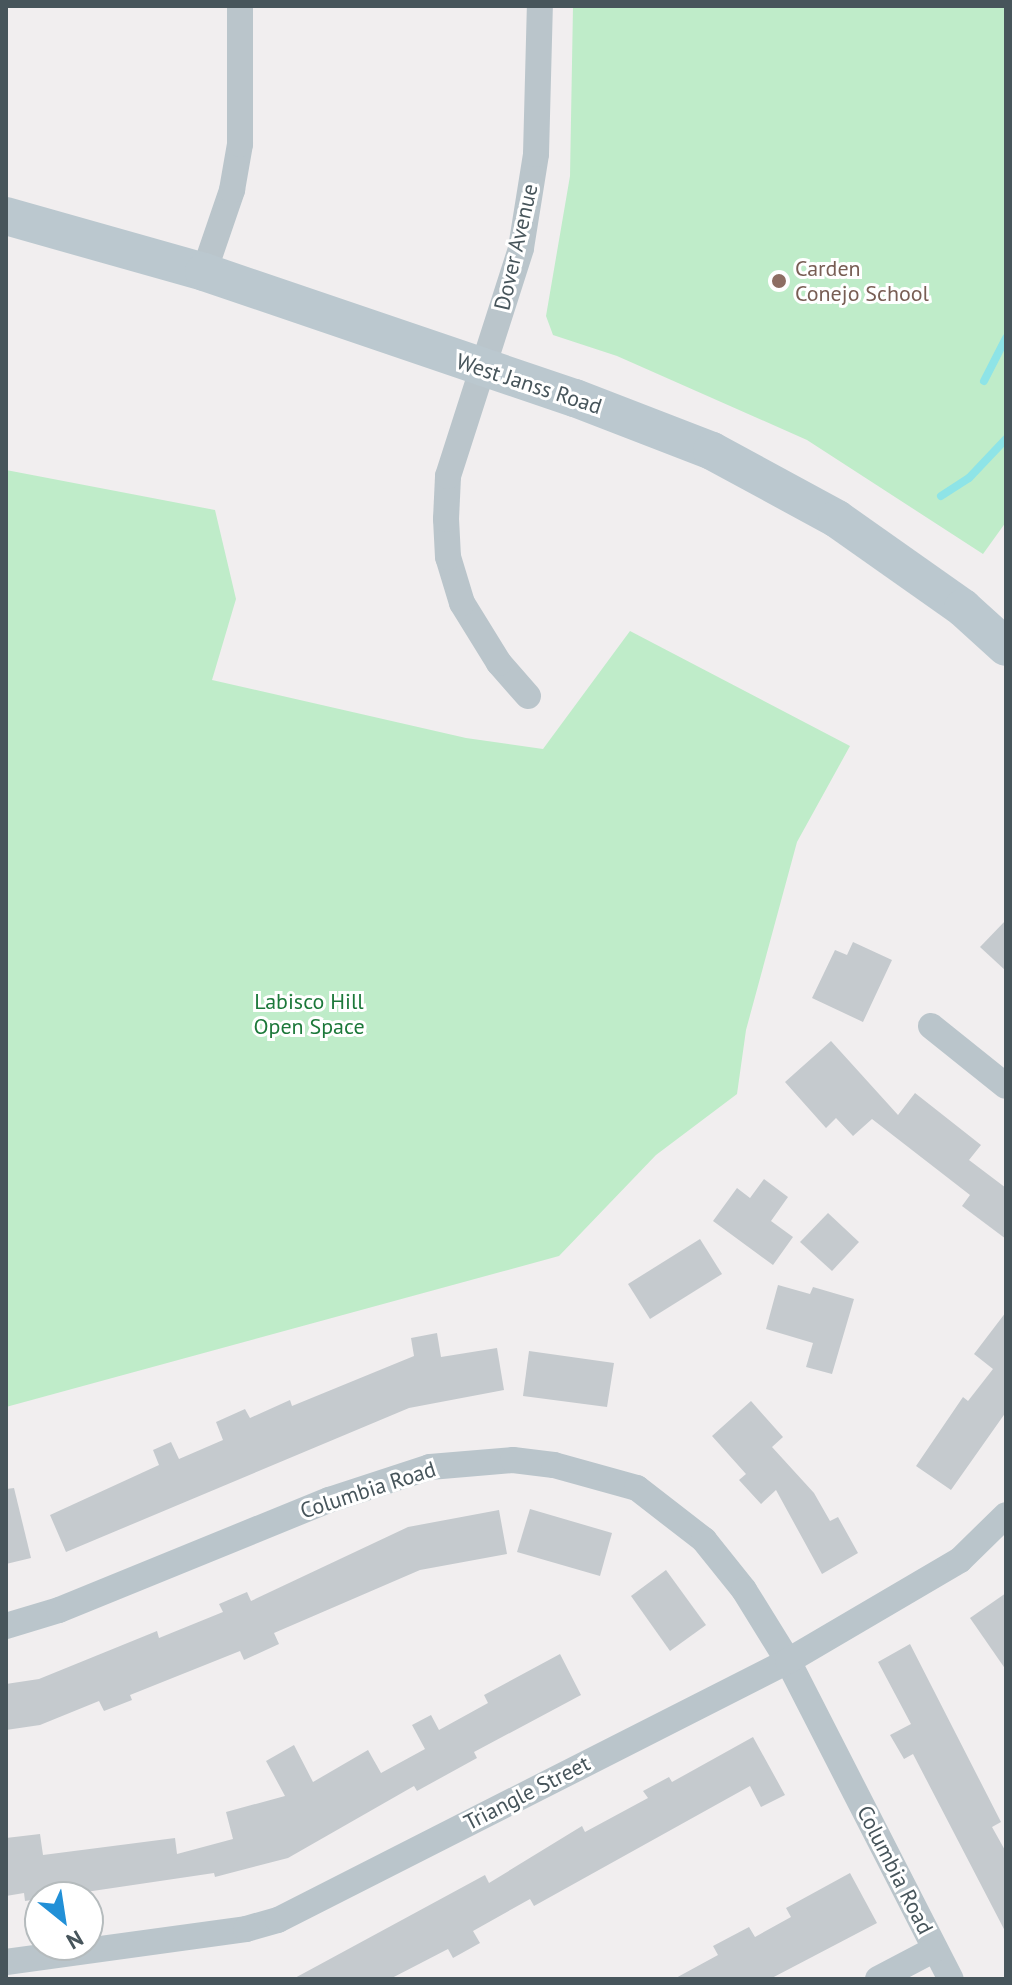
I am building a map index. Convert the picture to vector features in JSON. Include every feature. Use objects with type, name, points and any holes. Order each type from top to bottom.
[{"type":"main road","name":"West Janss Road","points":[[6,216],[204,272],[645,423],[776,483],[899,561],[1006,647]]},
{"type":"street","points":[[204,272],[232,190],[240,144],[240,6]]},
{"type":"street","name":"Dover Avenue","points":[[528,696],[499,663],[462,603],[448,557],[448,476],[521,248],[536,154],[540,6]]},
{"type":"street","points":[[931,1026],[1006,1086]]},
{"type":"street","name":"Columbia Road","points":[[6,1626],[395,1476],[467,1460],[513,1460],[554,1465],[637,1488],[704,1540],[744,1590],[788,1661],[951,1979]]},
{"type":"street","name":"Triangle Street","points":[[6,1962],[278,1920],[788,1661],[960,1560],[1006,1515]]},
{"type":"street","points":[[878,1979],[935,1949]]},
{"type":"green space","name":"Carden Conejo School","points":[[573,6],[1006,6],[1006,522],[983,554],[807,440],[617,356],[553,335],[546,316],[570,176]]},
{"type":"green space","name":"Labisco Hill Open Space","points":[[6,470],[215,510],[236,599],[212,680],[466,738],[543,749],[630,631],[850,746],[797,842],[746,1030],[737,1094],[656,1155],[559,1256],[6,1407]]},
{"type":"building","points":[[1006,920],[1006,971],[980,947]]},
{"type":"building","points":[[853,942],[892,960],[863,1022],[812,998],[835,950],[847,955]]},
{"type":"building","points":[[831,1041],[898,1115],[915,1093],[981,1145],[969,1160],[1006,1188],[1006,1239],[962,1206],[970,1195],[872,1119],[853,1136],[836,1118],[826,1128],[785,1082]]},
{"type":"building","points":[[764,1179],[788,1197],[771,1221],[793,1237],[773,1265],[713,1221],[737,1188],[750,1198]]},
{"type":"building","points":[[828,1213],[859,1242],[832,1271],[800,1242]]},
{"type":"building","points":[[700,1239],[722,1274],[650,1319],[628,1284]]},
{"type":"building","points":[[778,1285],[810,1294],[813,1287],[854,1299],[832,1374],[806,1367],[813,1343],[766,1329]]},
{"type":"building","points":[[1006,1312],[1006,1412],[951,1490],[916,1466],[963,1397],[968,1401],[993,1369],[974,1354]]},
{"type":"building","points":[[437,1333],[441,1357],[497,1348],[504,1390],[409,1408],[66,1552],[50,1515],[159,1465],[153,1450],[171,1442],[179,1459],[223,1440],[216,1422],[245,1409],[250,1418],[290,1400],[292,1406],[414,1356],[411,1338]]},
{"type":"building","points":[[529,1351],[614,1363],[607,1407],[523,1396]]},
{"type":"building","points":[[751,1401],[783,1437],[772,1447],[814,1493],[830,1521],[838,1517],[858,1553],[822,1574],[776,1490],[761,1504],[739,1480],[746,1474],[712,1436]]},
{"type":"building","points":[[14,1488],[31,1558],[6,1564],[6,1489]]},
{"type":"building","points":[[530,1509],[612,1533],[600,1576],[517,1552]]},
{"type":"building","points":[[499,1510],[507,1554],[420,1570],[274,1633],[279,1644],[244,1660],[240,1651],[130,1695],[132,1700],[104,1711],[99,1701],[40,1725],[6,1730],[6,1684],[39,1679],[157,1631],[159,1638],[223,1612],[219,1604],[247,1592],[251,1601],[408,1527]]},
{"type":"building","points":[[666,1570],[706,1625],[670,1651],[631,1596]]},
{"type":"building","points":[[1006,1593],[1006,1670],[970,1618]]},
{"type":"building","points":[[910,1644],[1001,1822],[992,1827],[1006,1852],[1006,1933],[913,1754],[904,1759],[890,1735],[911,1724],[878,1662]]},
{"type":"building","points":[[560,1654],[581,1695],[474,1752],[477,1758],[417,1791],[414,1786],[288,1858],[215,1877],[214,1873],[104,1889],[104,1881],[24,1881],[24,1893],[6,1896],[6,1838],[40,1834],[43,1855],[175,1838],[177,1854],[233,1839],[226,1812],[285,1796],[266,1761],[294,1745],[313,1782],[368,1750],[381,1773],[425,1749],[412,1725],[431,1715],[439,1730],[488,1703],[484,1695]]},
{"type":"building","points":[[753,1737],[785,1795],[761,1807],[750,1786],[534,1906],[530,1899],[473,1931],[480,1943],[453,1958],[448,1949],[390,1979],[293,1979],[485,1875],[489,1883],[582,1826],[585,1832],[648,1798],[643,1791],[669,1777],[672,1782]]},
{"type":"building","points":[[850,1873],[877,1923],[770,1979],[674,1979],[718,1955],[713,1946],[749,1927],[755,1937],[791,1917],[786,1908]]},
{"type":"waterway","points":[[984,381],[1006,338]]},
{"type":"waterway","points":[[941,496],[969,478],[1006,439]]},
{"type":"place","name":"Carden Conejo School","points":[[779,281]]}]
